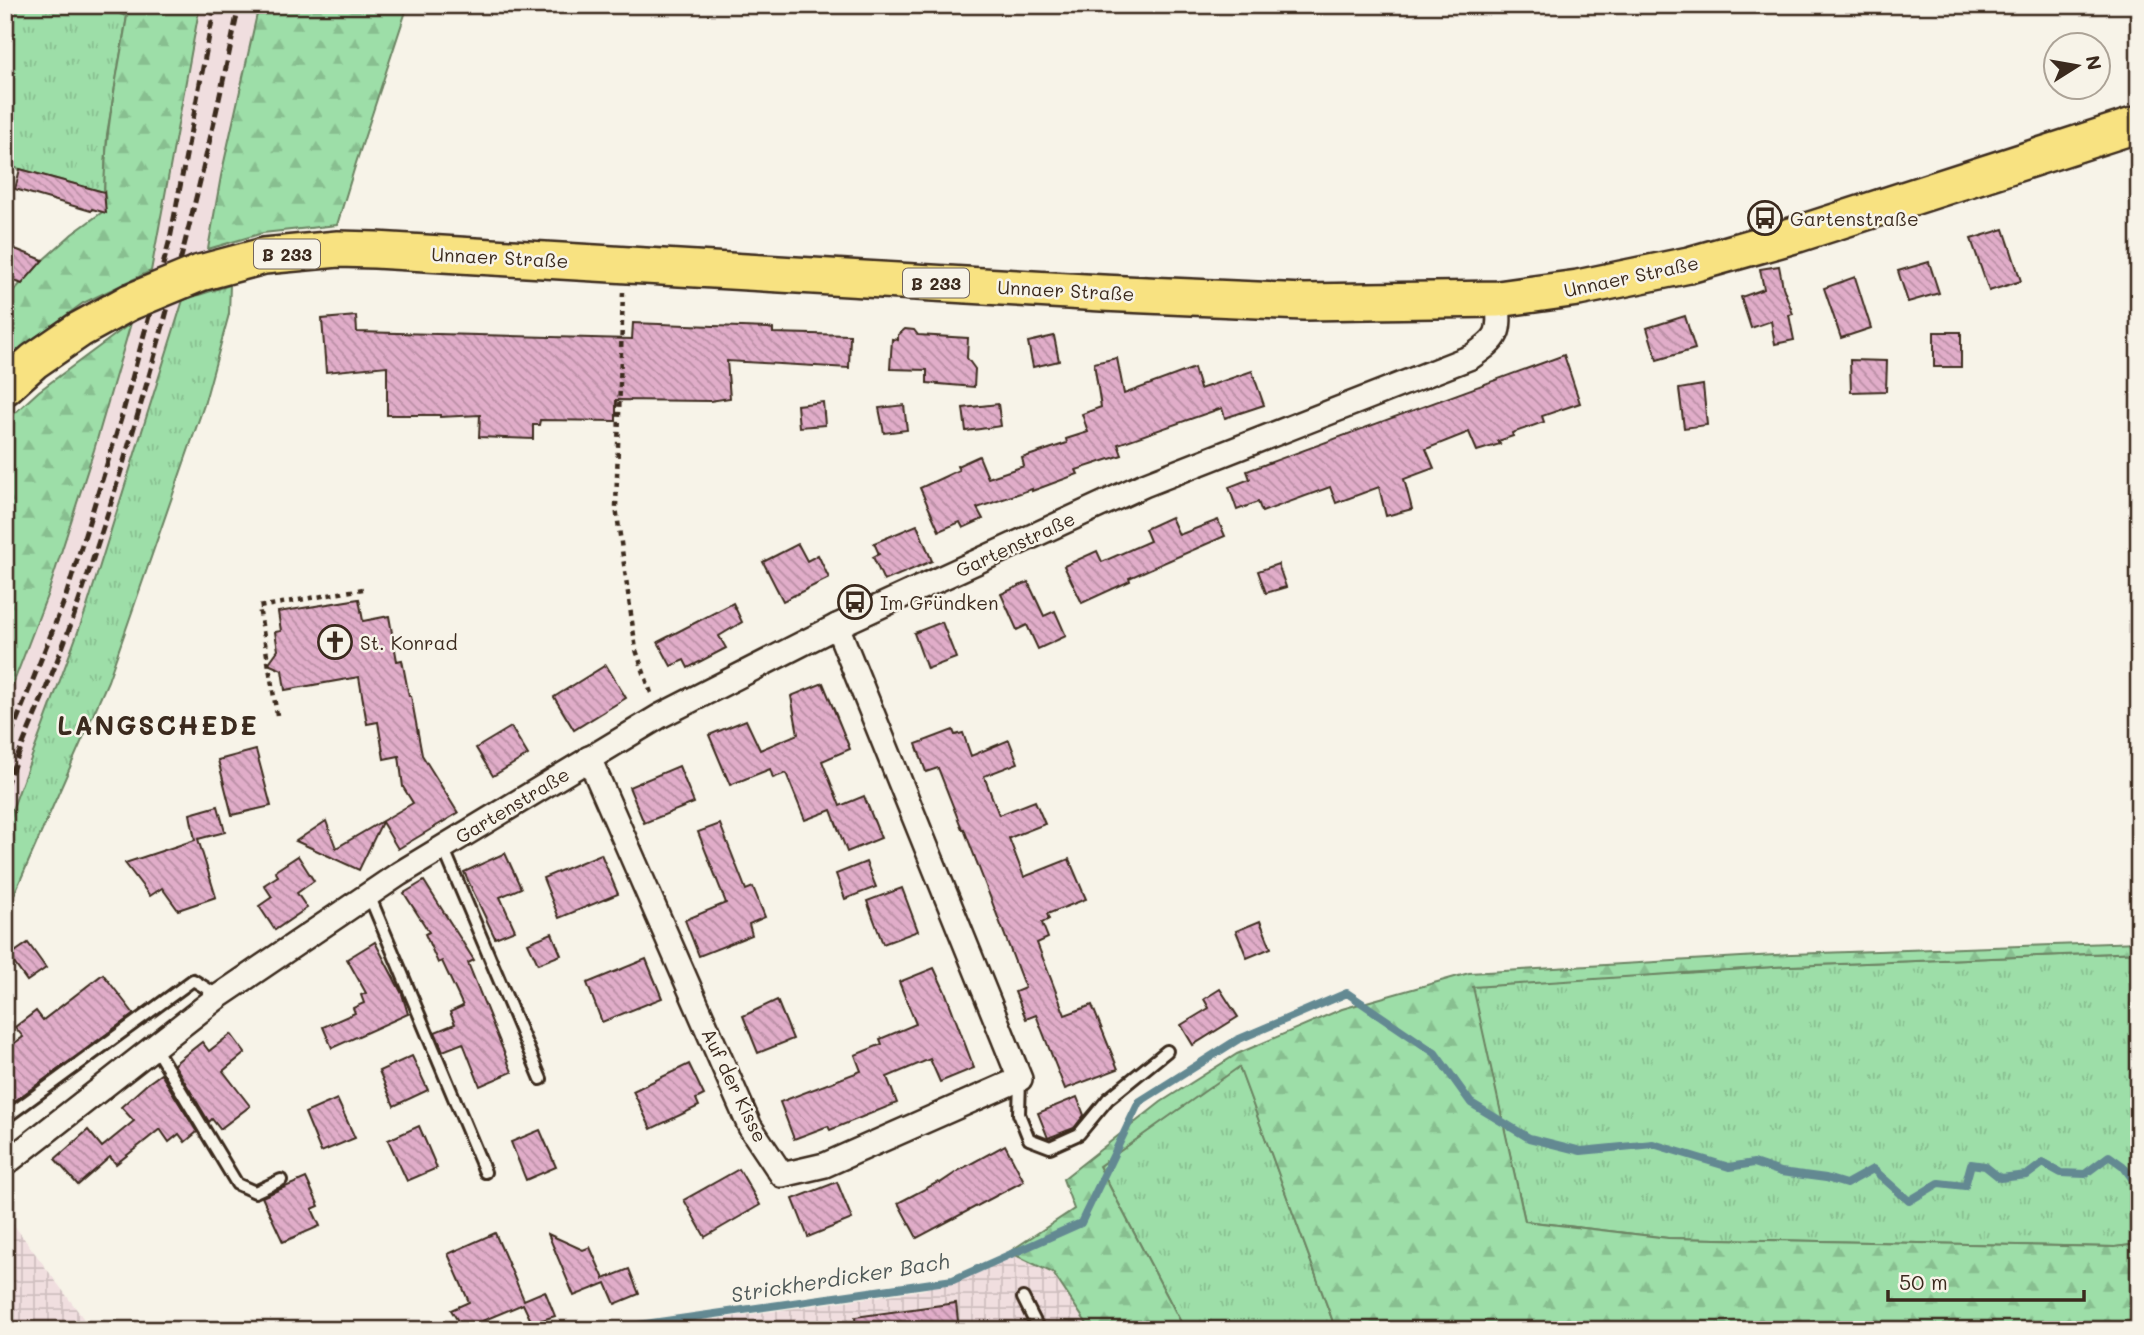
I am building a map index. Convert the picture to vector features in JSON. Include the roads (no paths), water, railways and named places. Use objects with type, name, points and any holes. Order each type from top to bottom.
[{"type":"main road","name":"Unnaer Straße","points":[[5,387],[34,361],[79,330],[130,302],[184,278],[264,257],[338,249],[376,250],[1102,293],[1291,301],[1498,299],[1578,288],[1689,265],[1798,234],[2139,124]]},
{"type":"street","name":"Gartenstraße","points":[[5,1164],[219,996],[443,847],[660,716],[837,626],[1144,485],[1471,357],[1490,344],[1499,328],[1498,299]]},
{"type":"street","points":[[837,626],[1020,1079]]},
{"type":"street","name":"Auf der Kisse","points":[[589,758],[750,1127],[782,1175],[825,1165],[1020,1079]]},
{"type":"lane","name":"Gartenstraße","points":[[443,847],[541,1079]]},
{"type":"lane","points":[[369,895],[485,1172]]},
{"type":"lane","points":[[5,1118],[193,980],[219,996]]},
{"type":"lane","points":[[154,1046],[237,1184],[255,1192],[281,1180]]},
{"type":"lane","points":[[1020,1079],[1019,1114],[1029,1139],[1050,1147],[1079,1134],[1108,1099],[1167,1051]]},
{"type":"lane","points":[[1023,1298],[1040,1330]]},
{"type":"waterway","name":"Strickherdicker Bach","points":[[603,1330],[953,1280],[1081,1223],[1139,1102],[1237,1040],[1347,993],[1435,1053],[1471,1103],[1529,1138],[1581,1151],[1653,1144],[1729,1167],[1754,1163],[1781,1172],[1826,1178],[1846,1184],[1873,1169],[1909,1201],[1939,1183],[1965,1186],[1971,1164],[1985,1166],[2000,1178],[2027,1175],[2043,1163],[2061,1173],[2085,1174],[2109,1156],[2123,1166],[2139,1188]]},
{"type":"waterway","name":"Strickherdicker Bach","points":[[172,1330],[195,1330]]},
{"type":"railway","points":[[5,750],[65,599],[121,419],[170,239],[215,5]]},
{"type":"railway","points":[[5,787],[70,627],[125,457],[168,307],[206,157],[239,5]]},
{"type":"place","name":"Gartenstraße","points":[[1765,218]]},
{"type":"place","name":"Im Gründken","points":[[855,602]]},
{"type":"place","name":"St. Konrad","points":[[335,642]]},
{"type":"district","name":"LANGSCHEDE","points":[[158,725]]}]
